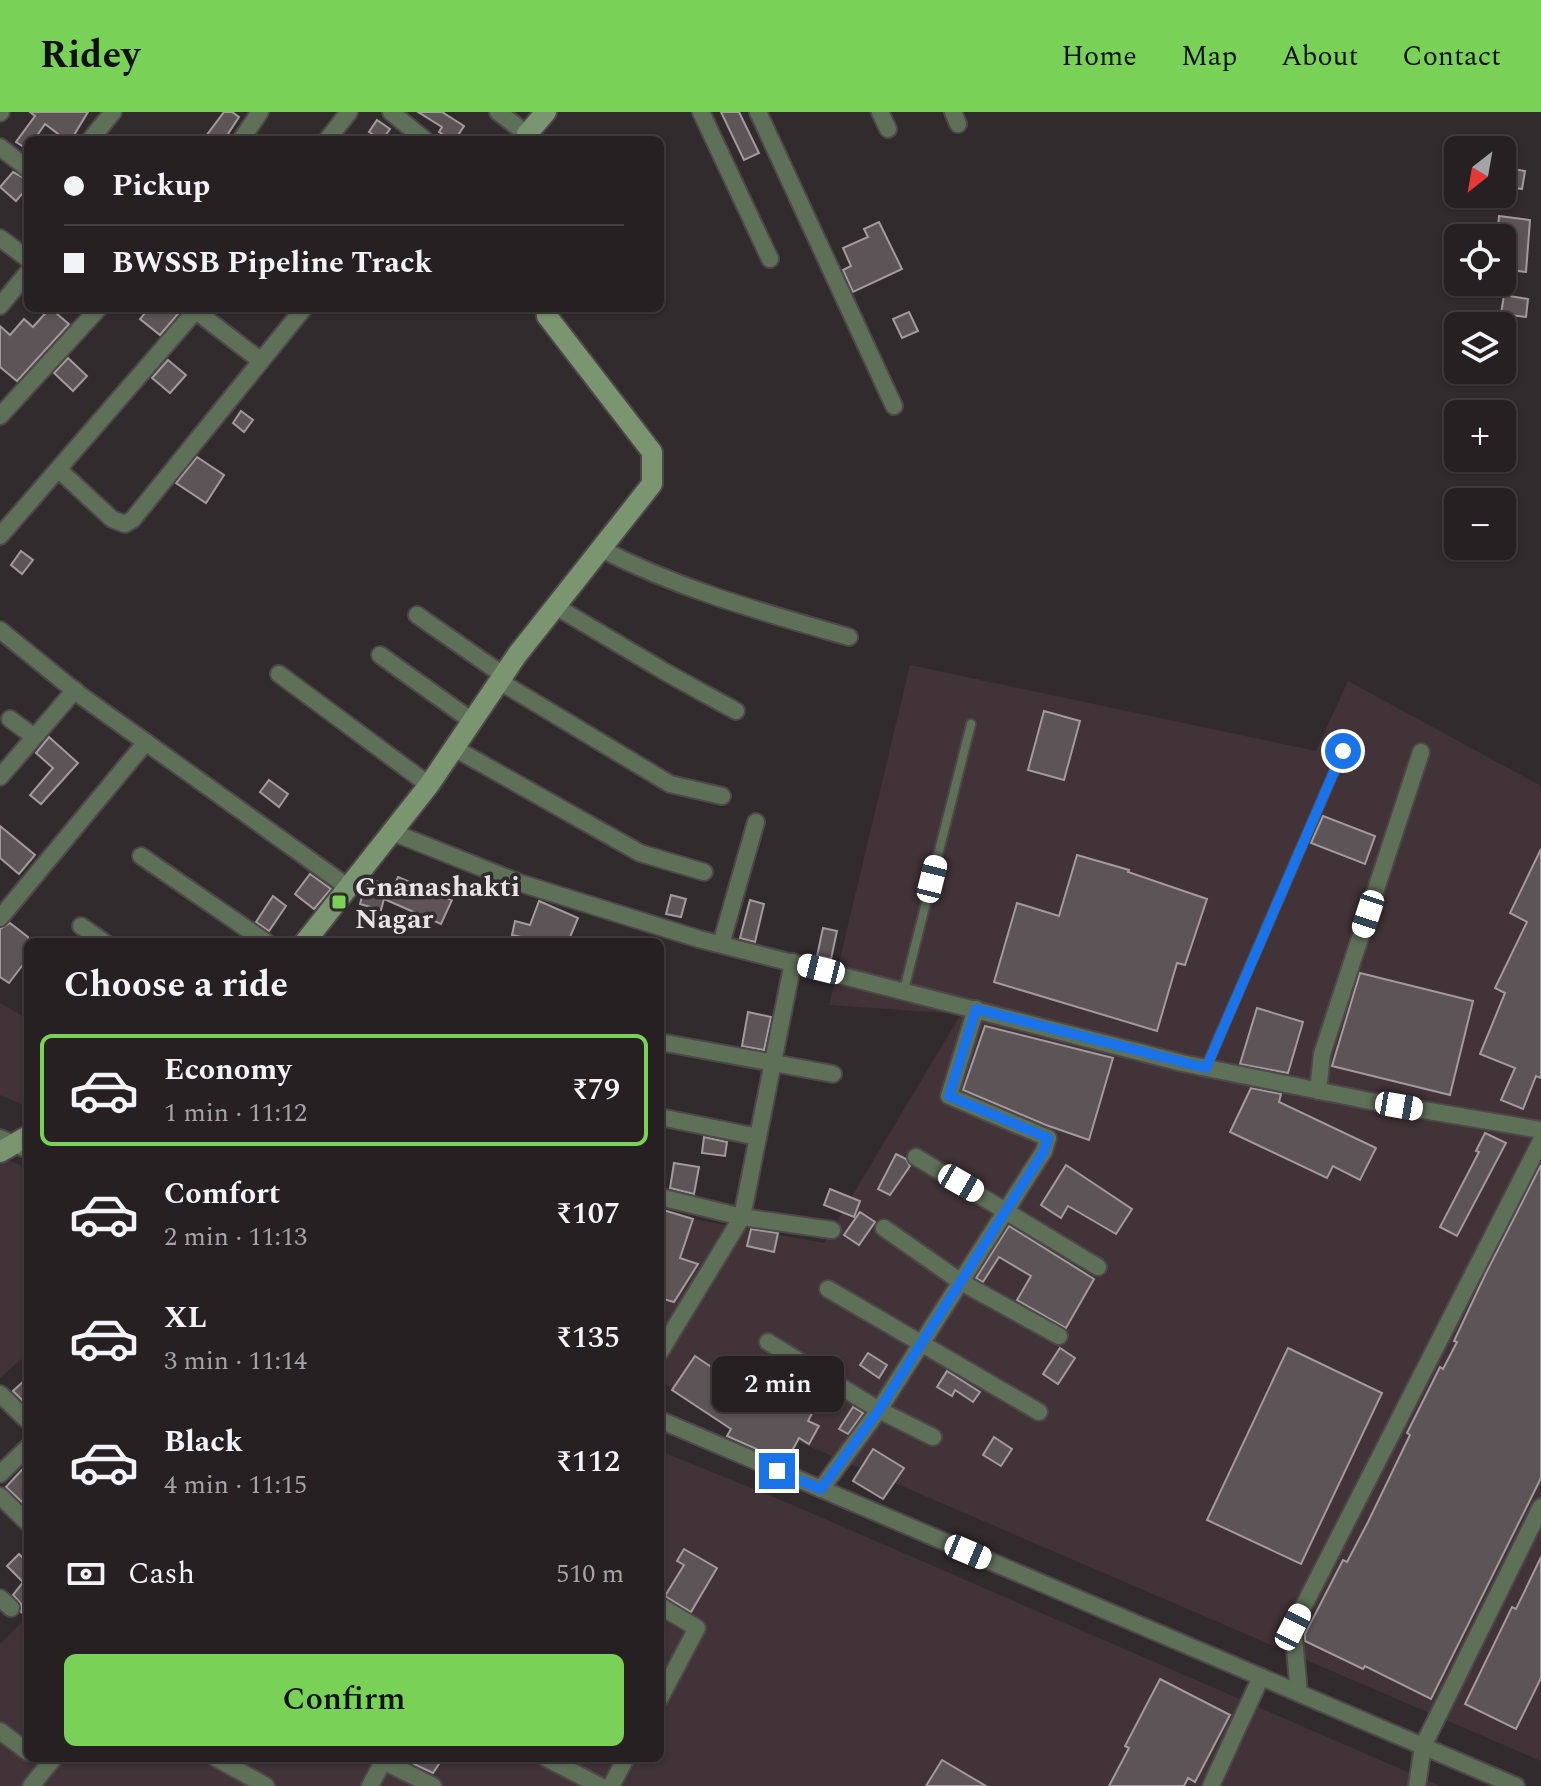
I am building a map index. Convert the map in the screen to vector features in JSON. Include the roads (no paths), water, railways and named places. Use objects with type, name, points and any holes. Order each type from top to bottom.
[{"type":"street","points":[[93,136],[113,112]]},
{"type":"street","points":[[244,136],[260,112]]},
{"type":"street","points":[[330,136],[349,112]]},
{"type":"street","points":[[391,112],[420,136]]},
{"type":"street","points":[[498,112],[526,136]]},
{"type":"street","points":[[528,136],[546,112]]},
{"type":"street","points":[[701,112],[770,259]]},
{"type":"street","points":[[758,112],[894,406]]},
{"type":"street","points":[[880,112],[888,129]]},
{"type":"street","points":[[0,147],[24,166]]},
{"type":"street","points":[[0,238],[24,256]]},
{"type":"street","points":[[0,306],[24,277]]},
{"type":"street","points":[[0,416],[95,312]]},
{"type":"street","points":[[0,536],[194,312]]},
{"type":"street","points":[[201,312],[261,361]]},
{"type":"street","points":[[58,469],[112,519],[125,524],[133,519],[301,312]]},
{"type":"street","points":[[308,938],[429,785],[501,678],[652,484],[652,452],[546,312]]},
{"type":"street","points":[[601,549],[651,574],[717,599],[849,637]]},
{"type":"street","points":[[555,606],[736,711]]},
{"type":"street","points":[[417,615],[501,678],[670,784],[722,796]]},
{"type":"street","points":[[0,630],[75,690],[349,888]]},
{"type":"street","points":[[380,655],[472,721]]},
{"type":"street","points":[[279,674],[429,785]]},
{"type":"street","points":[[0,777],[75,690]]},
{"type":"street","points":[[10,719],[33,736]]},
{"type":"street","points":[[0,918],[146,742]]},
{"type":"street","points":[[454,748],[640,853],[704,872]]},
{"type":"street","points":[[1318,1091],[1322,1054],[1421,752]]},
{"type":"street","points":[[721,944],[756,822]]},
{"type":"street","points":[[392,832],[520,883],[721,944],[1206,1068],[1541,1130]]},
{"type":"street","points":[[141,856],[260,938]]},
{"type":"street","points":[[81,926],[98,938]]},
{"type":"street","points":[[664,1345],[742,1217],[793,962]]},
{"type":"street","points":[[821,1489],[879,1410],[1044,1151],[1048,1138],[949,1096],[976,1009]]},
{"type":"street","points":[[664,1043],[833,1074]]},
{"type":"street","points":[[664,1118],[758,1137]]},
{"type":"street","points":[[1299,1693],[1293,1627],[1541,1141]]},
{"type":"street","points":[[916,1157],[1098,1267]]},
{"type":"street","points":[[664,1198],[742,1217],[832,1230]]},
{"type":"street","points":[[884,1228],[961,1282],[1059,1336]]},
{"type":"street","points":[[828,1289],[1039,1412]]},
{"type":"street","points":[[768,1342],[879,1410],[933,1437]]},
{"type":"street","points":[[0,1394],[24,1417]]},
{"type":"street","points":[[664,1422],[1516,1786]]},
{"type":"street","points":[[0,1474],[24,1451]]},
{"type":"street","points":[[0,1496],[24,1519]]},
{"type":"street","points":[[1417,1786],[1423,1746],[1541,1507]]},
{"type":"street","points":[[664,1608],[697,1628],[664,1690]]},
{"type":"street","points":[[1211,1786],[1261,1677]]},
{"type":"street","points":[[0,1731],[24,1749]]},
{"type":"street","points":[[31,1786],[45,1762]]},
{"type":"street","points":[[223,1762],[266,1786]]},
{"type":"street","points":[[370,1786],[381,1762]]},
{"type":"street","points":[[388,1762],[433,1786]]},
{"type":"street","points":[[554,1762],[600,1786]]},
{"type":"street","points":[[611,1786],[624,1762]]},
{"type":"lane","points":[[904,990],[971,724]]},
{"type":"lane","points":[[1206,1068],[1343,751]]},
{"type":"place","name":"Gnanashakti Nagar","points":[[339,902]]}]
